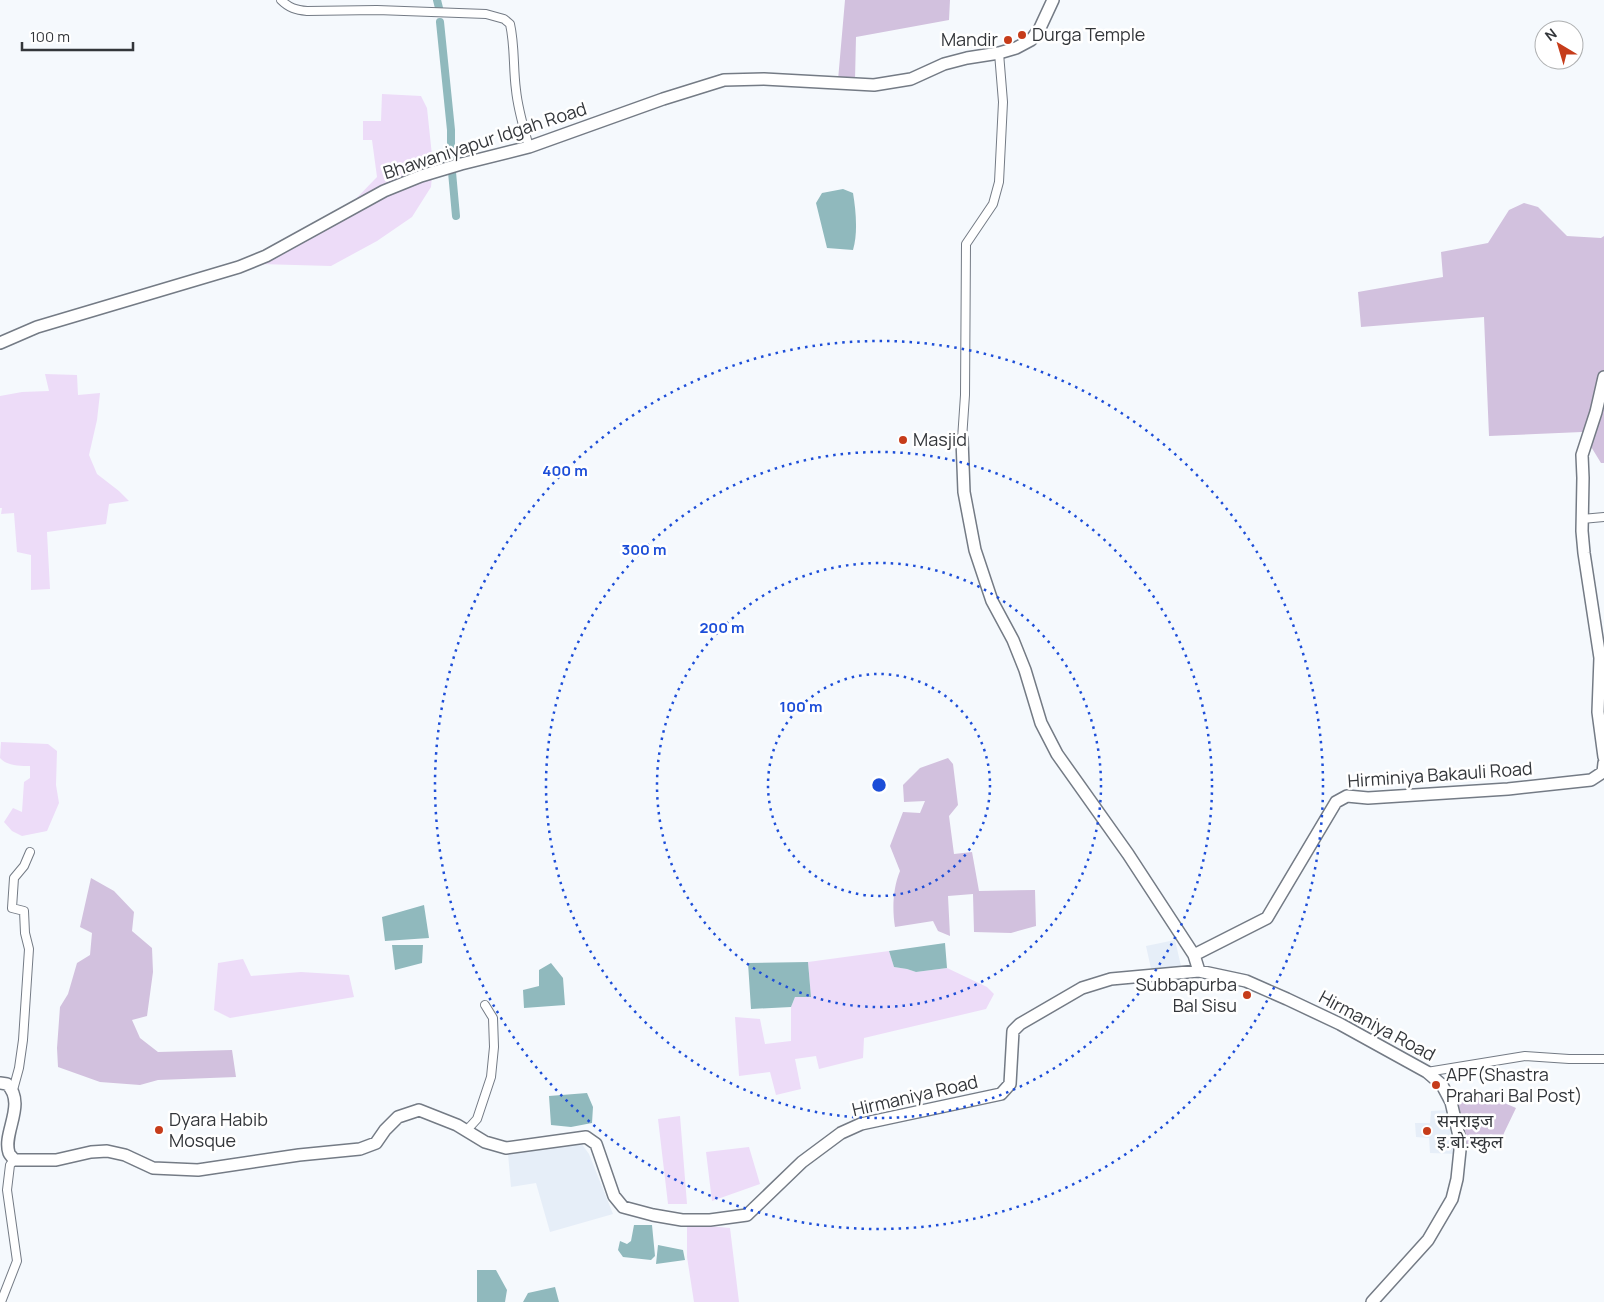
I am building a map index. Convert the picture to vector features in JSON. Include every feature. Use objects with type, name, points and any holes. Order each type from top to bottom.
[{"type":"street","points":[[281,0],[286,6],[296,10],[307,11],[377,10],[486,14],[504,19],[510,24],[516,90],[521,120],[529,147]]},
{"type":"street","name":"Bhawaniyapur Idgah Road","points":[[0,342],[46,325],[239,267],[266,256],[384,191],[421,176],[529,147],[724,80],[764,79],[874,85],[911,78],[944,64],[967,58],[1016,48],[1032,40],[1040,28],[1053,0]]},
{"type":"street","points":[[999,53],[1003,102],[999,182],[993,204],[966,244],[965,395],[962,439],[964,492],[975,550],[992,601],[1014,640],[1041,722],[1057,754],[1128,854],[1194,956],[1199,971]]},
{"type":"street","points":[[1604,377],[1596,412],[1582,455],[1584,553],[1600,658],[1598,712],[1604,757]]},
{"type":"street","points":[[1582,519],[1604,517]]},
{"type":"street","name":"Hirminiya Bakauli Road","points":[[1194,956],[1267,918],[1336,802],[1347,796],[1368,798],[1508,789],[1591,780],[1603,772],[1604,763]]},
{"type":"street","points":[[1,1302],[17,1262],[6,1190],[10,1165],[14,1160],[10,1153],[9,1140],[15,1104],[13,1090],[19,1068],[23,1040],[29,949],[25,933],[24,911],[12,908],[14,878],[24,866],[30,852]]},
{"type":"street","name":"Hirmaniya Road","points":[[14,1160],[56,1160],[91,1152],[106,1151],[125,1154],[153,1168],[198,1170],[299,1154],[360,1149],[376,1143],[398,1116],[419,1110],[457,1125],[485,1142],[506,1148],[586,1136],[596,1144],[614,1196],[623,1207],[682,1220],[710,1220],[748,1215],[802,1162],[841,1133],[861,1124],[1001,1094],[1010,1084],[1013,1031],[1020,1024],[1082,988],[1111,979],[1199,971],[1246,981],[1340,1024],[1427,1072],[1442,1085],[1451,1102],[1459,1136],[1460,1150],[1452,1199],[1428,1240],[1372,1302]]},
{"type":"street","points":[[467,1130],[477,1119],[490,1077],[494,1047],[493,1018],[485,1005]]},
{"type":"street","points":[[1427,1072],[1525,1056],[1604,1060]]},
{"type":"street","points":[[0,1084],[7,1084],[13,1090]]},
{"type":"shaded area","points":[[845,0],[950,0],[949,20],[856,37],[855,80],[838,80]]},
{"type":"shaded area","points":[[382,94],[421,96],[427,108],[433,165],[431,187],[412,217],[377,241],[331,266],[259,264],[346,209],[377,177],[372,140],[363,140],[363,121],[381,121]]},
{"type":"shaded area","points":[[1524,203],[1538,207],[1567,236],[1601,238],[1604,236],[1604,463],[1601,463],[1582,432],[1489,436],[1484,317],[1361,327],[1358,292],[1443,277],[1441,252],[1488,243],[1509,210]]},
{"type":"shaded area","points":[[45,374],[77,375],[78,395],[100,393],[97,420],[89,455],[97,474],[129,501],[109,504],[106,524],[47,532],[50,589],[31,590],[31,555],[17,552],[14,513],[1,514],[2,508],[0,508],[0,396],[22,392],[49,391]]},
{"type":"shaded area","points":[[1,742],[48,744],[57,751],[56,785],[59,803],[47,831],[22,836],[12,831],[4,822],[13,808],[22,812],[24,782],[30,778],[30,766],[14,765],[3,761],[0,758]]},
{"type":"shaded area","points":[[948,758],[953,764],[958,805],[949,816],[954,854],[972,852],[979,891],[1035,890],[1036,926],[1011,933],[974,932],[973,894],[948,896],[950,936],[938,931],[933,921],[895,927],[894,898],[900,871],[890,846],[903,812],[920,813],[925,801],[904,802],[903,785],[920,768]]},
{"type":"shaded area","points":[[91,878],[114,891],[134,912],[132,931],[152,948],[153,972],[147,1016],[132,1020],[140,1038],[158,1052],[232,1050],[236,1077],[158,1080],[140,1085],[100,1082],[58,1067],[57,1048],[60,1007],[68,994],[77,963],[90,955],[92,933],[80,927]]},
{"type":"shaded area","points":[[1175,940],[1181,966],[1152,973],[1146,946]]},
{"type":"shaded area","points":[[889,951],[894,967],[916,972],[947,968],[987,987],[994,994],[986,1009],[864,1038],[863,1058],[819,1069],[816,1056],[795,1059],[801,1089],[776,1095],[770,1072],[739,1076],[735,1017],[760,1019],[765,1044],[791,1041],[791,1007],[795,997],[811,997],[808,962]]},
{"type":"shaded area","points":[[243,959],[251,976],[301,972],[349,975],[354,997],[230,1018],[214,1010],[218,963]]},
{"type":"shaded area","points":[[1472,1095],[1493,1098],[1516,1108],[1501,1143],[1491,1148],[1479,1149],[1464,1142],[1456,1105]]},
{"type":"shaded area","points":[[1448,1110],[1454,1127],[1456,1154],[1430,1153],[1429,1138],[1416,1137],[1415,1123],[1430,1123],[1431,1111]]},
{"type":"shaded area","points":[[680,1116],[687,1204],[668,1204],[658,1119]]},
{"type":"shaded area","points":[[581,1143],[589,1154],[613,1214],[550,1232],[536,1183],[511,1187],[508,1154]]},
{"type":"shaded area","points":[[749,1147],[760,1184],[712,1201],[706,1152]]},
{"type":"shaded area","points":[[687,1224],[730,1228],[739,1302],[694,1302],[687,1257]]},
{"type":"water","points":[[843,189],[853,193],[856,236],[853,250],[827,248],[816,203],[822,193]]},
{"type":"water","points":[[424,905],[429,938],[385,941],[382,917]]},
{"type":"water","points":[[945,943],[947,968],[916,972],[894,967],[889,951]]},
{"type":"water","points":[[392,945],[423,945],[422,963],[395,970]]},
{"type":"water","points":[[808,962],[811,997],[795,997],[791,1007],[751,1009],[748,963]]},
{"type":"water","points":[[551,963],[563,978],[565,1005],[524,1008],[523,990],[539,986],[539,970]]},
{"type":"water","points":[[587,1093],[593,1107],[592,1123],[571,1127],[551,1125],[549,1096]]},
{"type":"water","points":[[634,1225],[652,1225],[655,1256],[651,1260],[623,1257],[618,1250],[620,1241],[627,1244],[631,1241]]},
{"type":"water","points":[[658,1245],[683,1250],[685,1260],[656,1264]]},
{"type":"water","points":[[477,1270],[496,1270],[507,1290],[505,1302],[477,1302]]},
{"type":"water","points":[[555,1287],[559,1302],[523,1302],[528,1293]]},
{"type":"waterway","points":[[437,0],[439,8]]},
{"type":"waterway","points":[[440,22],[451,130],[451,160]]},
{"type":"waterway","points":[[452,172],[456,216]]},
{"type":"place","name":"Durga Temple","points":[[1022,35]]},
{"type":"place","name":"Mandir","points":[[1008,40]]},
{"type":"place","name":"Masjid","points":[[903,440]]},
{"type":"place","name":"Subbapurba Bal Sisu","points":[[1247,995]]},
{"type":"place","name":"APF(Shastra Prahari Bal Post)","points":[[1436,1085]]},
{"type":"place","name":"Dyara Habib Mosque","points":[[159,1130]]},
{"type":"place","name":"सनराइज इ.बाे.स्कुल","points":[[1427,1131]]}]
